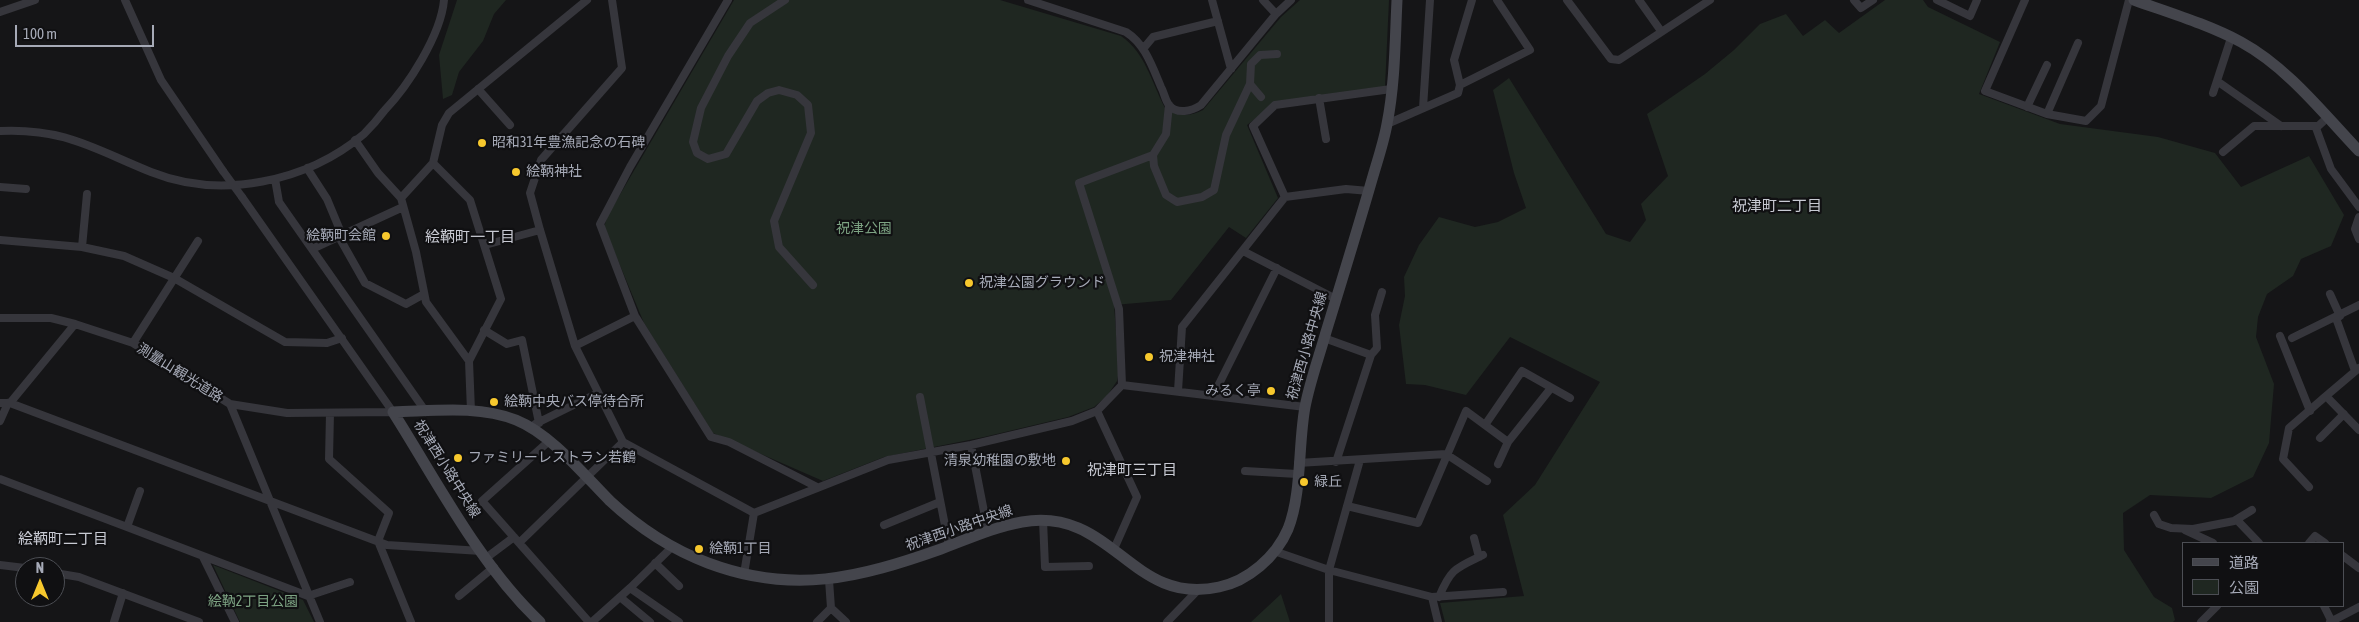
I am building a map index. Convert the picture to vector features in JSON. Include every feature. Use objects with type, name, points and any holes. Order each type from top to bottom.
[{"type":"main road","name":"祝津西小路中央線","points":[[394,412],[471,411],[495,414],[534,425],[548,442],[636,523],[672,547],[702,561],[744,574],[780,579],[830,580],[882,570],[1008,525],[1043,520],[1071,524],[1095,535],[1153,580],[1163,584],[1197,591],[1223,587],[1240,580],[1263,564],[1274,551],[1288,527],[1293,512],[1305,407],[1387,124],[1397,0]]},
{"type":"main road","points":[[2134,0],[2242,43],[2276,68],[2359,151]]},
{"type":"main road","name":"祝津西小路中央線","points":[[394,412],[483,554],[540,622]]},
{"type":"street","points":[[0,12],[35,0]]},
{"type":"street","points":[[125,0],[161,80],[223,171],[394,412]]},
{"type":"street","points":[[0,131],[18,130],[58,134],[98,147],[152,172],[193,183],[231,185],[275,179],[307,168],[338,152],[364,133],[390,105],[431,44],[440,20],[444,0]]},
{"type":"street","points":[[401,198],[433,163],[442,125],[449,113],[587,0]]},
{"type":"street","points":[[612,0],[622,68],[541,160],[530,192],[540,230],[575,346],[623,442],[754,513]]},
{"type":"street","points":[[728,0],[630,167],[600,224],[635,316],[711,437],[729,442],[817,487]]},
{"type":"street","points":[[784,0],[750,24],[728,56],[701,108],[694,142],[697,153],[708,159],[726,154],[757,101],[768,93],[779,90],[797,96],[808,105],[811,133],[774,221],[779,247],[813,285]]},
{"type":"street","points":[[1028,0],[1126,32],[1137,39],[1169,105],[1166,134],[1153,155],[1154,166],[1166,195],[1177,202],[1202,197],[1214,190],[1226,135],[1250,84],[1251,64],[1260,55],[1277,54]]},
{"type":"street","points":[[1212,0],[1231,69]]},
{"type":"street","points":[[1263,0],[1276,14]]},
{"type":"street","points":[[1169,105],[1177,110],[1195,109],[1201,105],[1276,14],[1291,0]]},
{"type":"street","points":[[1423,108],[1430,0]]},
{"type":"street","points":[[1460,85],[1530,50],[1497,0]]},
{"type":"street","points":[[1567,0],[1612,59],[1620,60],[1710,0]]},
{"type":"street","points":[[1639,0],[1661,31]]},
{"type":"street","points":[[1854,0],[1861,8],[1873,0]]},
{"type":"street","points":[[1937,0],[1970,16],[1977,0]]},
{"type":"street","points":[[2025,0],[1985,91],[2048,114],[2086,121],[2101,106],[2129,0]]},
{"type":"street","points":[[1387,124],[1458,92],[1460,85],[1454,60],[1470,2]]},
{"type":"street","points":[[1143,49],[1153,37],[1218,21]]},
{"type":"street","points":[[2213,92],[2231,38]]},
{"type":"street","points":[[2048,114],[2078,42]]},
{"type":"street","points":[[2027,107],[2047,66]]},
{"type":"street","points":[[2217,81],[2281,126]]},
{"type":"street","points":[[1250,84],[1261,97]]},
{"type":"street","points":[[1285,197],[1253,126],[1275,105],[1391,88]]},
{"type":"street","points":[[478,90],[510,125]]},
{"type":"street","points":[[1319,98],[1326,138]]},
{"type":"street","points":[[2327,118],[2316,128],[2331,169],[2359,207]]},
{"type":"street","points":[[2223,152],[2254,126],[2318,126]]},
{"type":"street","points":[[355,140],[378,173],[401,198],[416,252],[424,294],[429,307],[469,361]]},
{"type":"street","points":[[754,513],[888,460],[971,445],[1072,421],[1097,410],[1122,385],[1119,309],[1079,183],[1153,155]]},
{"type":"street","points":[[433,163],[470,200],[502,299],[469,361],[471,411]]},
{"type":"street","points":[[307,168],[327,199],[340,236],[365,283],[406,304],[424,294]]},
{"type":"street","points":[[275,179],[279,202],[426,412]]},
{"type":"street","points":[[0,187],[26,189]]},
{"type":"street","points":[[1178,391],[1182,327],[1285,197],[1346,188],[1368,192]]},
{"type":"street","points":[[82,247],[87,194]]},
{"type":"street","points":[[312,249],[402,207]]},
{"type":"street","points":[[2359,217],[2355,229],[2359,239]]},
{"type":"street","points":[[485,245],[540,230]]},
{"type":"street","points":[[0,240],[82,247],[124,256],[174,278],[285,342],[326,344],[342,338]]},
{"type":"street","points":[[133,343],[198,241]]},
{"type":"street","points":[[1242,251],[1336,299]]},
{"type":"street","points":[[1213,396],[1276,268]]},
{"type":"street","points":[[1336,462],[1371,355],[1377,348],[1375,315],[1382,292]]},
{"type":"street","points":[[2309,487],[2284,460],[2289,428],[2357,370],[2330,294]]},
{"type":"street","points":[[2292,338],[2359,306]]},
{"type":"street","points":[[575,346],[635,316]]},
{"type":"street","name":"測量山観光道路","points":[[0,318],[51,318],[133,343],[230,404],[288,413],[394,412]]},
{"type":"street","points":[[0,421],[6,403],[75,324]]},
{"type":"street","points":[[484,330],[507,344],[522,340],[534,425],[598,392]]},
{"type":"street","points":[[2280,336],[2310,411]]},
{"type":"street","points":[[1324,338],[1371,355]]},
{"type":"street","points":[[1484,425],[1522,371],[1570,398]]},
{"type":"street","points":[[1122,385],[1305,407]]},
{"type":"street","points":[[1498,464],[1508,442],[1551,388]]},
{"type":"street","points":[[2326,396],[2359,430]]},
{"type":"street","points":[[920,397],[949,546]]},
{"type":"street","points":[[6,403],[387,545],[483,554],[516,540],[588,478],[623,442]]},
{"type":"street","points":[[230,404],[320,622]]},
{"type":"street","points":[[1097,410],[1137,497],[1114,549]]},
{"type":"street","points":[[1347,506],[1418,523],[1466,411],[1508,442]]},
{"type":"street","points":[[330,413],[329,459],[389,513],[378,542],[412,622]]},
{"type":"street","points":[[2320,438],[2344,414]]},
{"type":"street","points":[[548,442],[482,501],[590,622],[630,588],[672,547]]},
{"type":"street","points":[[971,445],[988,532]]},
{"type":"street","points":[[1245,471],[1446,454],[1487,481]]},
{"type":"street","points":[[1330,622],[1329,570],[1360,460]]},
{"type":"street","points":[[0,479],[308,596],[350,582]]},
{"type":"street","points":[[126,527],[140,491]]},
{"type":"street","points":[[884,525],[940,502]]},
{"type":"street","points":[[2154,516],[2159,524],[2171,528],[2193,529],[2237,520],[2252,510]]},
{"type":"street","points":[[744,574],[754,513]]},
{"type":"street","points":[[1043,520],[1045,567],[1089,566]]},
{"type":"street","points":[[2237,520],[2257,542]]},
{"type":"street","points":[[2183,529],[2211,542]]},
{"type":"street","points":[[2310,542],[2315,536],[2324,542]]},
{"type":"street","points":[[1438,622],[1435,597],[1446,578],[1453,570],[1481,556],[1474,538]]},
{"type":"street","points":[[1274,551],[1329,570],[1435,597],[1503,592]]},
{"type":"street","points":[[203,556],[235,622]]},
{"type":"street","points":[[2344,557],[2359,568]]},
{"type":"street","points":[[656,563],[679,586]]},
{"type":"street","points":[[0,564],[15,566]]},
{"type":"street","points":[[459,596],[494,568]]},
{"type":"street","points":[[65,575],[79,577],[199,622]]},
{"type":"street","points":[[830,580],[831,608],[846,622]]},
{"type":"street","points":[[630,588],[679,622]]},
{"type":"street","points":[[1167,622],[1197,591]]},
{"type":"street","points":[[114,622],[123,593]]},
{"type":"street","points":[[620,597],[650,622]]},
{"type":"street","points":[[2201,622],[2216,607]]},
{"type":"street","points":[[2324,607],[2331,622],[2359,607]]},
{"type":"street","points":[[817,622],[831,608]]},
{"type":"green space","points":[[457,0],[506,0],[494,14],[483,41],[459,72],[452,95],[443,99],[439,55]]},
{"type":"green space","name":"祝津公園","points":[[734,0],[1000,0],[1121,36],[1136,50],[1142,59],[1165,108],[1184,115],[1203,110],[1281,17],[1300,0],[1389,0],[1385,87],[1276,103],[1247,125],[1278,198],[1246,238],[1229,227],[1171,300],[1114,305],[1119,372],[1117,381],[1107,396],[1094,407],[1068,417],[984,437],[884,457],[823,481],[713,433],[644,323],[604,227],[608,215]]},
{"type":"green space","points":[[1885,0],[1923,0],[1928,7],[2000,42],[1979,94],[2060,124],[2158,137],[2215,153],[2241,187],[2309,156],[2344,215],[2331,246],[2301,259],[2293,276],[2267,294],[2258,317],[2256,337],[2274,384],[2269,443],[2253,477],[2211,498],[2150,495],[2123,513],[2124,550],[2154,597],[2172,608],[2175,620],[2173,622],[1445,622],[1440,603],[1524,596],[1503,515],[1535,485],[1600,382],[1510,337],[1466,395],[1425,385],[1406,384],[1399,325],[1405,296],[1404,277],[1419,245],[1439,217],[1475,227],[1498,222],[1526,208],[1514,173],[1493,90],[1509,78],[1606,234],[1630,242],[1646,220],[1641,204],[1668,176],[1647,114],[1705,74],[1734,50],[1760,24],[1786,14],[1803,36],[1825,20],[1839,33]]},
{"type":"green space","name":"絵靹2丁目公園","points":[[213,565],[303,600],[314,622],[240,622]]},
{"type":"green space","points":[[1281,594],[1290,622],[1251,622]]},
{"type":"place","name":"昭和31年豊漁記念の石碑","points":[[482,143]]},
{"type":"place","name":"絵鞆神社","points":[[516,172]]},
{"type":"place","name":"絵鞆町会館","points":[[386,236]]},
{"type":"place","name":"祝津公園グラウンド","points":[[969,283]]},
{"type":"place","name":"祝津神社","points":[[1149,357]]},
{"type":"place","name":"みるく亭","points":[[1271,391]]},
{"type":"place","name":"絵鞆中央バス停待合所","points":[[494,402]]},
{"type":"place","name":"ファミリーレストラン若鶴","points":[[458,458]]},
{"type":"place","name":"清泉幼稚園の敷地","points":[[1066,461]]},
{"type":"place","name":"緑丘","points":[[1304,482]]},
{"type":"place","name":"絵鞆1丁目","points":[[699,549]]},
{"type":"district","name":"祝津町二丁目","points":[[1777,206]]},
{"type":"district","name":"絵鞆町一丁目","points":[[470,237]]},
{"type":"district","name":"祝津町三丁目","points":[[1132,470]]},
{"type":"district","name":"絵鞆町二丁目","points":[[63,539]]}]
